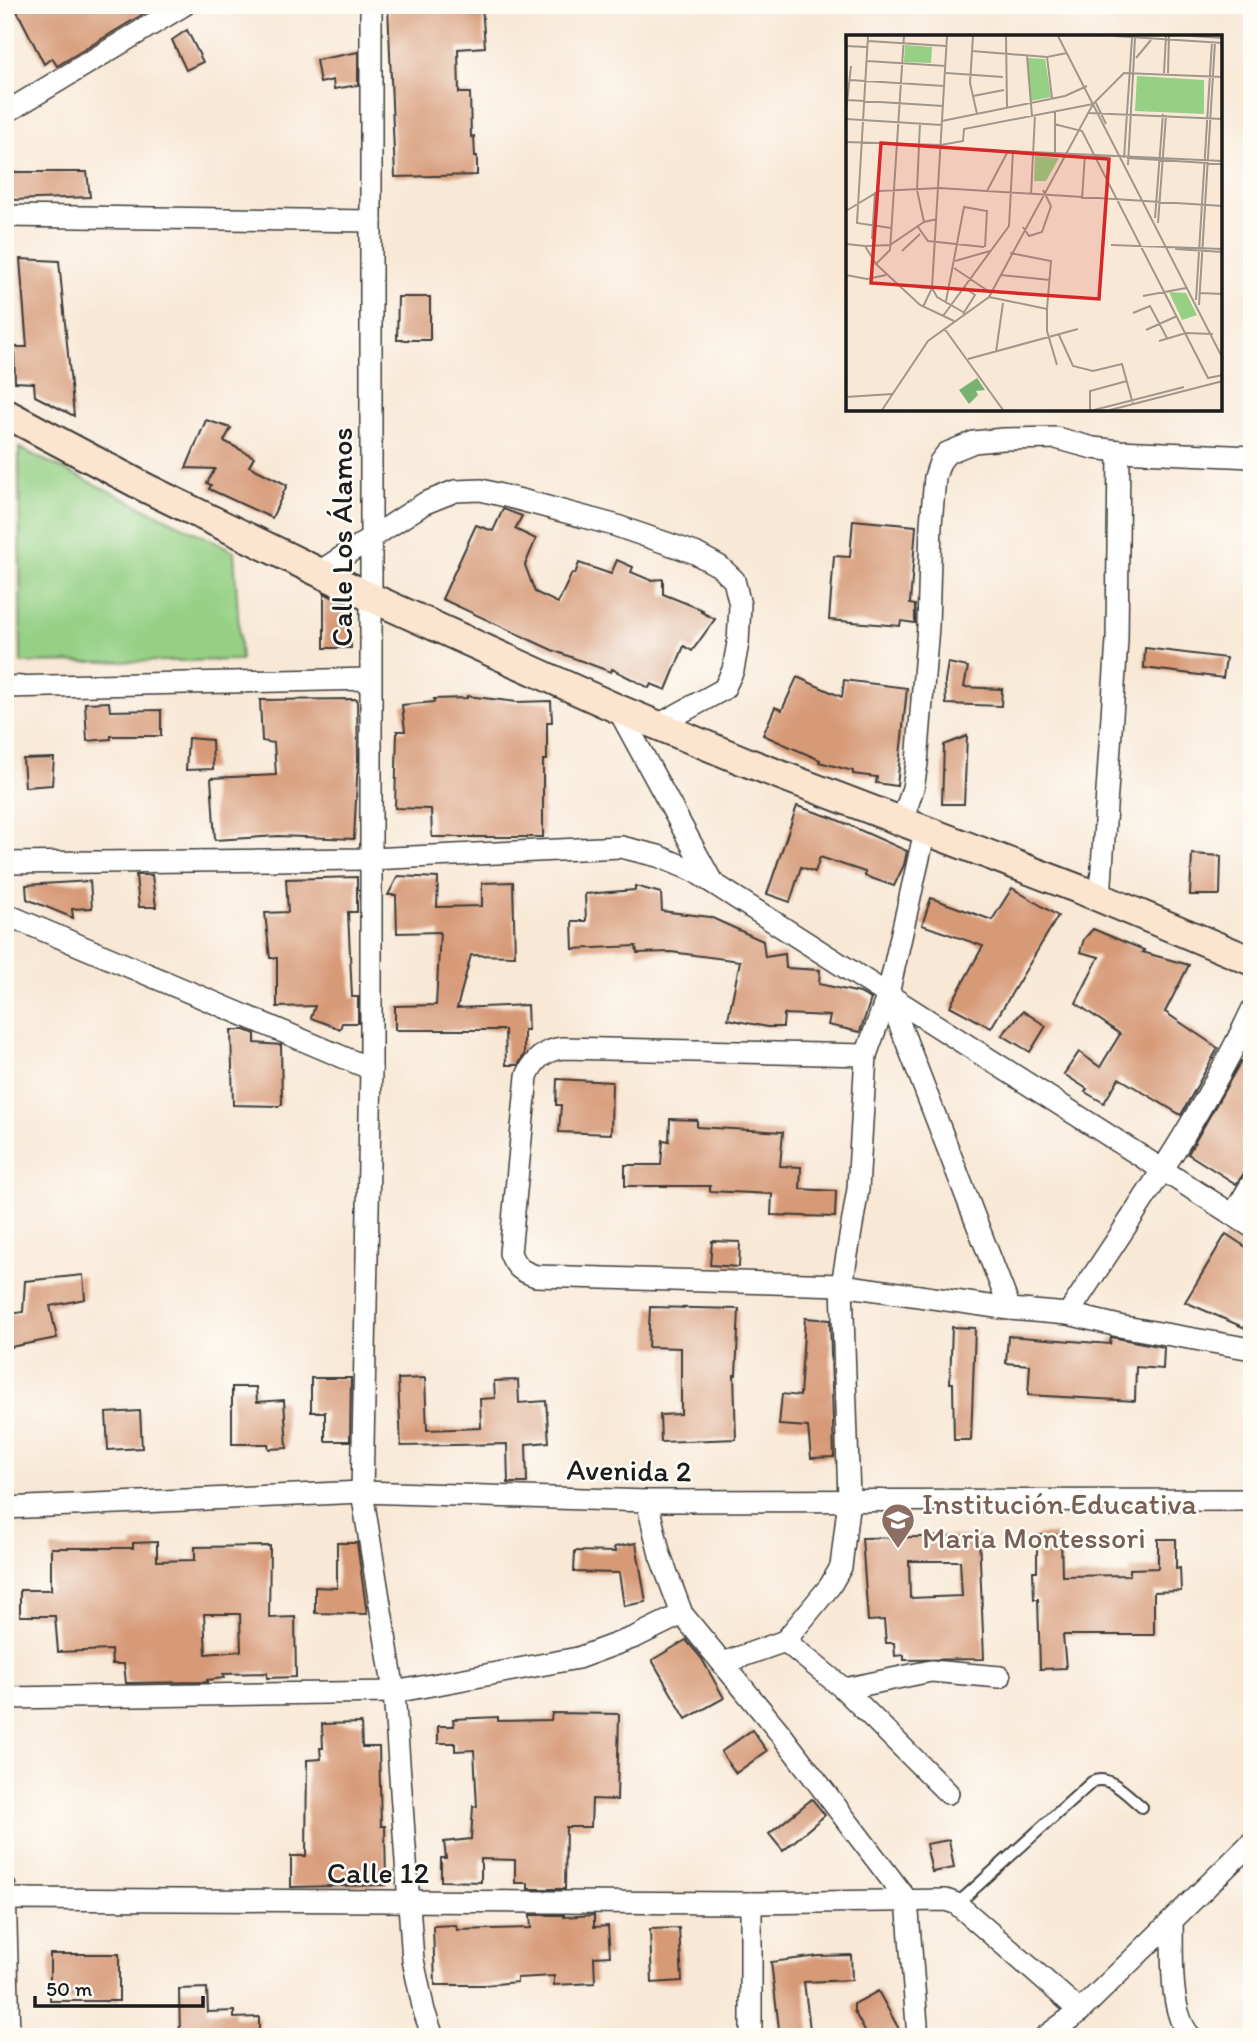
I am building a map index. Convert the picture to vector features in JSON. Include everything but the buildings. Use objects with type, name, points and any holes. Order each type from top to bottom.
[{"type":"street","points":[[5,113],[184,5]]},
{"type":"street","name":"Calle Los Álamos","points":[[371,5],[371,1069],[362,1492],[394,1692],[413,1960],[424,2011],[433,2037]]},
{"type":"street","points":[[5,216],[371,220]]},
{"type":"street","points":[[5,413],[146,488],[318,572],[618,709],[749,763],[1092,895],[1252,961]]},
{"type":"street","points":[[723,1663],[785,1641],[830,1586],[841,1567],[849,1499],[842,1285],[858,1189],[866,1055],[888,994],[914,826],[913,788],[928,626],[931,523],[935,477],[940,462],[947,453],[974,442],[1056,438],[1093,448],[1119,451],[1252,457]]},
{"type":"street","points":[[1092,895],[1117,640],[1119,451]]},
{"type":"street","points":[[318,572],[425,503],[455,491],[481,490],[614,524],[695,554],[719,566],[734,580],[740,605],[733,670],[724,689],[658,725]]},
{"type":"street","points":[[5,687],[370,679]]},
{"type":"street","points":[[618,709],[713,883]]},
{"type":"street","points":[[5,863],[370,859],[621,847],[658,856],[694,871],[1252,1227]]},
{"type":"street","points":[[5,915],[371,1069]]},
{"type":"street","points":[[888,994],[1010,1309]]},
{"type":"street","points":[[1068,1314],[1162,1170],[1237,1041],[1252,1010]]},
{"type":"street","points":[[866,1055],[563,1048],[548,1052],[535,1061],[527,1076],[510,1253],[515,1266],[536,1276],[842,1285],[1010,1309],[1068,1314],[1119,1326],[1252,1349]]},
{"type":"street","points":[[1233,1215],[1252,1183]]},
{"type":"street","name":"Avenida 2","points":[[5,1508],[362,1492],[647,1501],[1252,1500]]},
{"type":"street","points":[[647,1501],[660,1555],[682,1614],[780,1733],[907,1900],[918,2037]]},
{"type":"street","points":[[5,1698],[394,1692],[578,1658],[635,1637],[682,1614]]},
{"type":"street","points":[[785,1641],[844,1689],[948,1793]]},
{"type":"street","points":[[844,1689],[931,1671],[999,1676]]},
{"type":"street","points":[[1045,2037],[1080,2011],[1252,1842]]},
{"type":"street","points":[[5,1885],[9,2037]]},
{"type":"street","name":"Calle 12","points":[[5,1899],[751,1903],[946,1900],[957,1904]]},
{"type":"street","points":[[751,1903],[751,2037]]},
{"type":"street","points":[[957,1904],[1080,2011]]},
{"type":"street","points":[[1172,1921],[1175,1995],[1179,2017],[1192,2037]]},
{"type":"lane","points":[[957,1904],[1097,1779],[1107,1780],[1142,1807]]},
{"type":"green space","points":[[19,448],[234,551],[241,660],[21,663]]},
{"type":"place","name":"Institución Educativa Maria Montessori","points":[[898,1550]]}]
